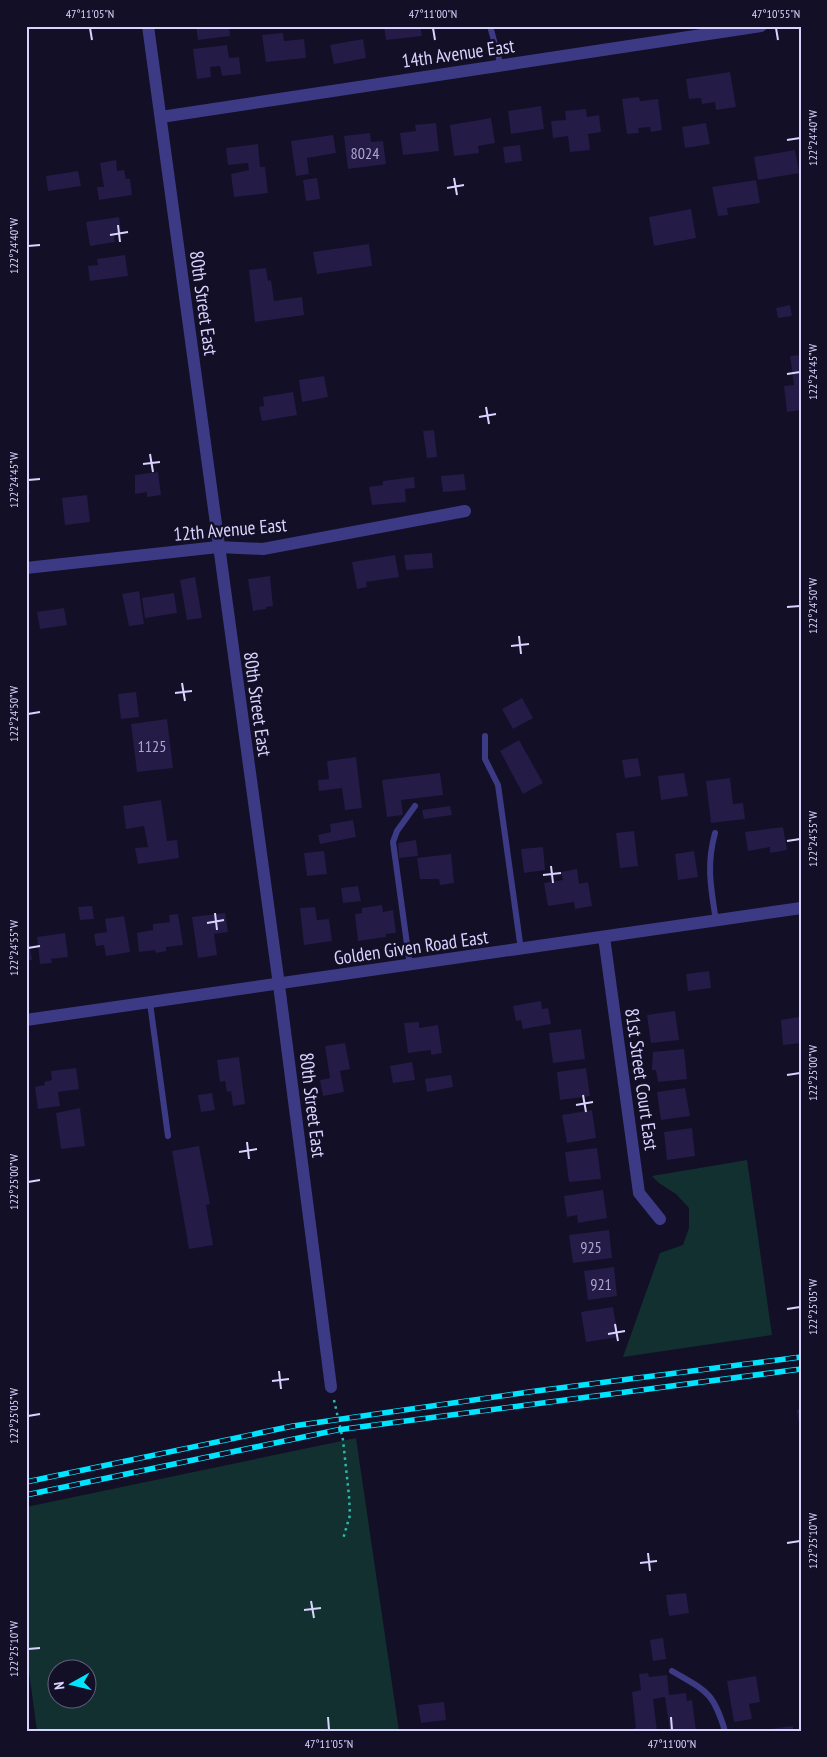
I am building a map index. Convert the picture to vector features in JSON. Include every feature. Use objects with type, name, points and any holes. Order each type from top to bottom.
[{"type":"street","name":"80th Street East","points":[[148,26],[279,985],[331,1386]]},
{"type":"street","name":"14th Avenue East","points":[[160,117],[501,66],[709,31],[761,26]]},
{"type":"street","name":"12th Avenue East","points":[[26,568],[218,547],[263,549],[465,511]]},
{"type":"street","name":"Golden Given Road East","points":[[26,1020],[279,985],[801,908]]},
{"type":"street","name":"81st Street Court East","points":[[604,937],[639,1193],[660,1219]]},
{"type":"lane","points":[[490,26],[501,66]]},
{"type":"lane","points":[[485,736],[485,759],[498,785],[521,950]]},
{"type":"lane","points":[[410,966],[393,842],[397,831],[414,806]]},
{"type":"lane","points":[[715,833],[710,851],[708,874],[716,921]]},
{"type":"lane","points":[[150,1002],[168,1136]]},
{"type":"lane","points":[[672,1671],[706,1691],[712,1697],[725,1731]]},
{"type":"path","points":[[331,1386],[343,1440],[350,1496],[350,1515],[343,1538]]},
{"type":"green space","points":[[747,1160],[772,1335],[623,1357],[660,1253],[683,1245],[689,1228],[689,1208],[676,1194],[652,1176]]},
{"type":"green space","points":[[356,1438],[399,1731],[37,1731],[26,1650],[26,1507]]},
{"type":"building","points":[[196,26],[229,26],[230,36],[198,40]]},
{"type":"building","points":[[384,26],[420,26],[422,36],[386,40]]},
{"type":"building","points":[[283,33],[284,41],[304,39],[306,58],[266,62],[262,35]]},
{"type":"building","points":[[363,39],[366,58],[334,64],[330,45]]},
{"type":"building","points":[[227,45],[229,58],[239,57],[241,74],[222,76],[220,66],[210,67],[211,77],[197,79],[193,49]]},
{"type":"building","points":[[730,72],[736,107],[716,110],[715,102],[702,104],[701,98],[689,99],[686,79]]},
{"type":"building","points":[[639,97],[640,101],[658,99],[662,130],[651,132],[650,127],[638,128],[639,133],[627,134],[622,99]]},
{"type":"building","points":[[541,106],[544,129],[511,134],[508,111]]},
{"type":"building","points":[[586,109],[587,117],[599,115],[601,132],[588,134],[590,150],[570,152],[568,136],[553,138],[551,121],[566,120],[565,111]]},
{"type":"building","points":[[491,118],[495,143],[478,146],[479,153],[454,156],[450,125]]},
{"type":"building","points":[[436,123],[439,151],[403,155],[400,133],[416,131],[415,125]]},
{"type":"building","points":[[706,123],[710,144],[685,148],[682,127]]},
{"type":"building","points":[[370,133],[371,142],[383,141],[386,164],[348,169],[344,136]]},
{"type":"building","points":[[333,135],[336,153],[307,158],[309,174],[296,176],[291,141]]},
{"type":"building","points":[[258,144],[260,167],[265,167],[268,193],[234,197],[231,174],[249,170],[248,163],[228,165],[226,148]]},
{"type":"building","points":[[520,145],[522,161],[505,163],[503,147]]},
{"type":"building","points":[[795,150],[799,173],[758,180],[754,157]]},
{"type":"building","points":[[116,160],[117,171],[124,170],[126,179],[130,179],[132,195],[99,200],[97,187],[104,187],[100,163]]},
{"type":"building","points":[[78,171],[81,186],[48,191],[46,176]]},
{"type":"building","points":[[317,178],[320,199],[306,201],[303,180]]},
{"type":"building","points":[[756,180],[760,203],[727,208],[728,215],[718,216],[712,187]]},
{"type":"building","points":[[691,209],[696,238],[654,246],[649,217]]},
{"type":"building","points":[[119,217],[121,232],[113,233],[115,242],[90,246],[86,222]]},
{"type":"building","points":[[369,244],[372,266],[317,274],[313,252]]},
{"type":"building","points":[[125,255],[128,276],[90,281],[88,266],[98,265],[97,259]]},
{"type":"building","points":[[266,268],[268,281],[271,280],[274,301],[302,297],[304,315],[255,322],[249,270]]},
{"type":"building","points":[[790,305],[792,316],[778,318],[776,308]]},
{"type":"building","points":[[801,355],[801,410],[787,412],[784,386],[794,385],[790,356]]},
{"type":"building","points":[[324,376],[328,397],[302,402],[299,380]]},
{"type":"building","points":[[293,392],[297,415],[262,421],[259,407],[264,406],[263,397]]},
{"type":"building","points":[[434,430],[437,457],[427,458],[423,431]]},
{"type":"building","points":[[158,472],[161,495],[147,497],[147,492],[135,494],[135,475]]},
{"type":"building","points":[[464,474],[466,490],[443,492],[441,476]]},
{"type":"building","points":[[26,476],[30,493],[26,494]]},
{"type":"building","points":[[414,477],[415,488],[405,489],[406,502],[372,505],[369,487],[383,485],[383,481]]},
{"type":"building","points":[[87,495],[90,522],[65,525],[62,498]]},
{"type":"building","points":[[432,553],[433,568],[406,570],[404,555]]},
{"type":"building","points":[[395,555],[399,577],[366,582],[367,587],[357,589],[352,562]]},
{"type":"building","points":[[270,576],[273,606],[253,611],[248,579]]},
{"type":"building","points":[[195,577],[202,618],[187,620],[180,580]]},
{"type":"building","points":[[139,591],[144,624],[129,626],[122,594]]},
{"type":"building","points":[[174,593],[177,613],[145,618],[142,598]]},
{"type":"building","points":[[64,608],[67,625],[40,629],[37,612]]},
{"type":"building","points":[[136,692],[139,717],[121,719],[118,694]]},
{"type":"building","points":[[522,698],[533,718],[513,729],[502,709]]},
{"type":"building","points":[[167,719],[173,768],[137,772],[131,724]]},
{"type":"building","points":[[519,740],[543,783],[523,794],[500,751]]},
{"type":"building","points":[[356,757],[362,808],[345,810],[342,788],[319,791],[318,780],[329,779],[327,761]]},
{"type":"building","points":[[638,758],[641,776],[625,778],[622,760]]},
{"type":"building","points":[[440,773],[443,795],[401,800],[403,815],[387,817],[382,780]]},
{"type":"building","points":[[684,773],[688,796],[661,800],[658,776]]},
{"type":"building","points":[[730,778],[733,804],[743,803],[745,819],[711,823],[706,781]]},
{"type":"building","points":[[161,800],[167,841],[177,840],[179,858],[138,864],[135,848],[148,847],[144,826],[126,829],[123,806]]},
{"type":"building","points":[[450,806],[452,815],[424,819],[422,810]]},
{"type":"building","points":[[353,820],[356,837],[320,844],[318,835],[331,832],[330,824]]},
{"type":"building","points":[[783,827],[787,850],[770,853],[770,847],[748,851],[745,832]]},
{"type":"building","points":[[634,831],[638,866],[620,868],[616,833]]},
{"type":"building","points":[[416,840],[418,856],[399,858],[398,843]]},
{"type":"building","points":[[543,847],[545,870],[524,873],[521,849]]},
{"type":"building","points":[[324,851],[327,874],[307,876],[304,853]]},
{"type":"building","points":[[694,851],[698,877],[678,880],[675,854]]},
{"type":"building","points":[[451,854],[454,883],[440,885],[439,879],[420,879],[417,858]]},
{"type":"building","points":[[577,869],[579,884],[588,882],[592,906],[575,909],[574,902],[548,906],[544,883],[563,880],[561,872]]},
{"type":"building","points":[[358,886],[361,901],[343,903],[341,888]]},
{"type":"building","points":[[382,905],[383,912],[393,910],[396,933],[386,934],[386,937],[358,941],[355,914],[362,913],[362,908]]},
{"type":"building","points":[[92,906],[94,919],[80,920],[78,907]]},
{"type":"building","points":[[315,907],[317,920],[329,919],[332,941],[304,945],[300,908]]},
{"type":"building","points":[[225,913],[228,932],[214,934],[217,955],[198,958],[192,917]]},
{"type":"building","points":[[178,914],[183,945],[166,947],[166,951],[156,953],[155,950],[139,952],[137,933],[153,930],[153,924],[170,922],[169,915]]},
{"type":"building","points":[[124,916],[130,952],[106,956],[104,945],[96,946],[94,934],[107,932],[105,919]]},
{"type":"building","points":[[26,925],[32,960],[26,961]]},
{"type":"building","points":[[65,933],[68,957],[51,959],[52,963],[40,964],[37,937]]},
{"type":"building","points":[[709,971],[711,988],[688,991],[686,974]]},
{"type":"building","points":[[541,1001],[542,1009],[548,1008],[551,1024],[523,1029],[521,1020],[516,1021],[513,1006]]},
{"type":"building","points":[[675,1011],[679,1040],[651,1043],[647,1015]]},
{"type":"building","points":[[799,1017],[801,1043],[783,1045],[781,1020]]},
{"type":"building","points":[[419,1022],[419,1028],[438,1025],[442,1053],[431,1055],[431,1050],[408,1053],[404,1023]]},
{"type":"building","points":[[581,1029],[585,1059],[553,1063],[549,1033]]},
{"type":"building","points":[[345,1043],[350,1069],[340,1071],[344,1092],[323,1096],[320,1080],[330,1078],[325,1046]]},
{"type":"building","points":[[684,1049],[687,1079],[658,1082],[656,1070],[652,1070],[653,1052]]},
{"type":"building","points":[[239,1057],[245,1104],[233,1106],[231,1091],[227,1092],[225,1081],[220,1082],[217,1060]]},
{"type":"building","points":[[412,1062],[415,1080],[393,1083],[390,1066]]},
{"type":"building","points":[[76,1068],[79,1089],[58,1092],[60,1106],[38,1109],[35,1087],[45,1085],[44,1082],[52,1080],[51,1071]]},
{"type":"building","points":[[586,1068],[590,1096],[560,1100],[557,1072]]},
{"type":"building","points":[[451,1075],[453,1087],[427,1092],[425,1079]]},
{"type":"building","points":[[685,1088],[690,1116],[661,1120],[657,1092]]},
{"type":"building","points":[[212,1093],[215,1110],[201,1112],[198,1095]]},
{"type":"building","points":[[80,1108],[85,1146],[61,1149],[56,1113]]},
{"type":"building","points":[[592,1110],[596,1138],[567,1143],[562,1115]]},
{"type":"building","points":[[692,1128],[695,1156],[667,1160],[664,1132]]},
{"type":"building","points":[[199,1146],[210,1204],[206,1205],[213,1245],[189,1249],[172,1151]]},
{"type":"building","points":[[597,1148],[601,1179],[569,1182],[565,1152]]},
{"type":"building","points":[[603,1190],[607,1218],[578,1223],[577,1215],[567,1217],[564,1196]]},
{"type":"building","points":[[609,1230],[612,1258],[573,1263],[569,1235]]},
{"type":"building","points":[[614,1267],[617,1296],[588,1300],[584,1271]]},
{"type":"building","points":[[613,1307],[618,1337],[586,1342],[581,1312]]},
{"type":"building","points":[[801,1409],[801,1430],[800,1430],[797,1410]]},
{"type":"building","points":[[686,1593],[689,1613],[669,1616],[666,1595]]},
{"type":"building","points":[[663,1638],[666,1659],[653,1661],[650,1640]]},
{"type":"building","points":[[648,1673],[649,1677],[667,1675],[669,1695],[686,1693],[687,1701],[692,1700],[696,1731],[670,1731],[665,1697],[653,1699],[657,1731],[624,1731],[636,1728],[632,1692],[641,1690],[639,1674]]},
{"type":"building","points":[[756,1676],[760,1702],[749,1704],[752,1719],[734,1722],[727,1681]]},
{"type":"building","points":[[444,1702],[446,1720],[421,1723],[418,1705]]},
{"type":"building","points":[[793,1726],[793,1731],[762,1731],[762,1730]]},
{"type":"railway","points":[[26,1482],[293,1426],[536,1391],[801,1357]]},
{"type":"railway","points":[[26,1495],[337,1430],[801,1369]]}]
